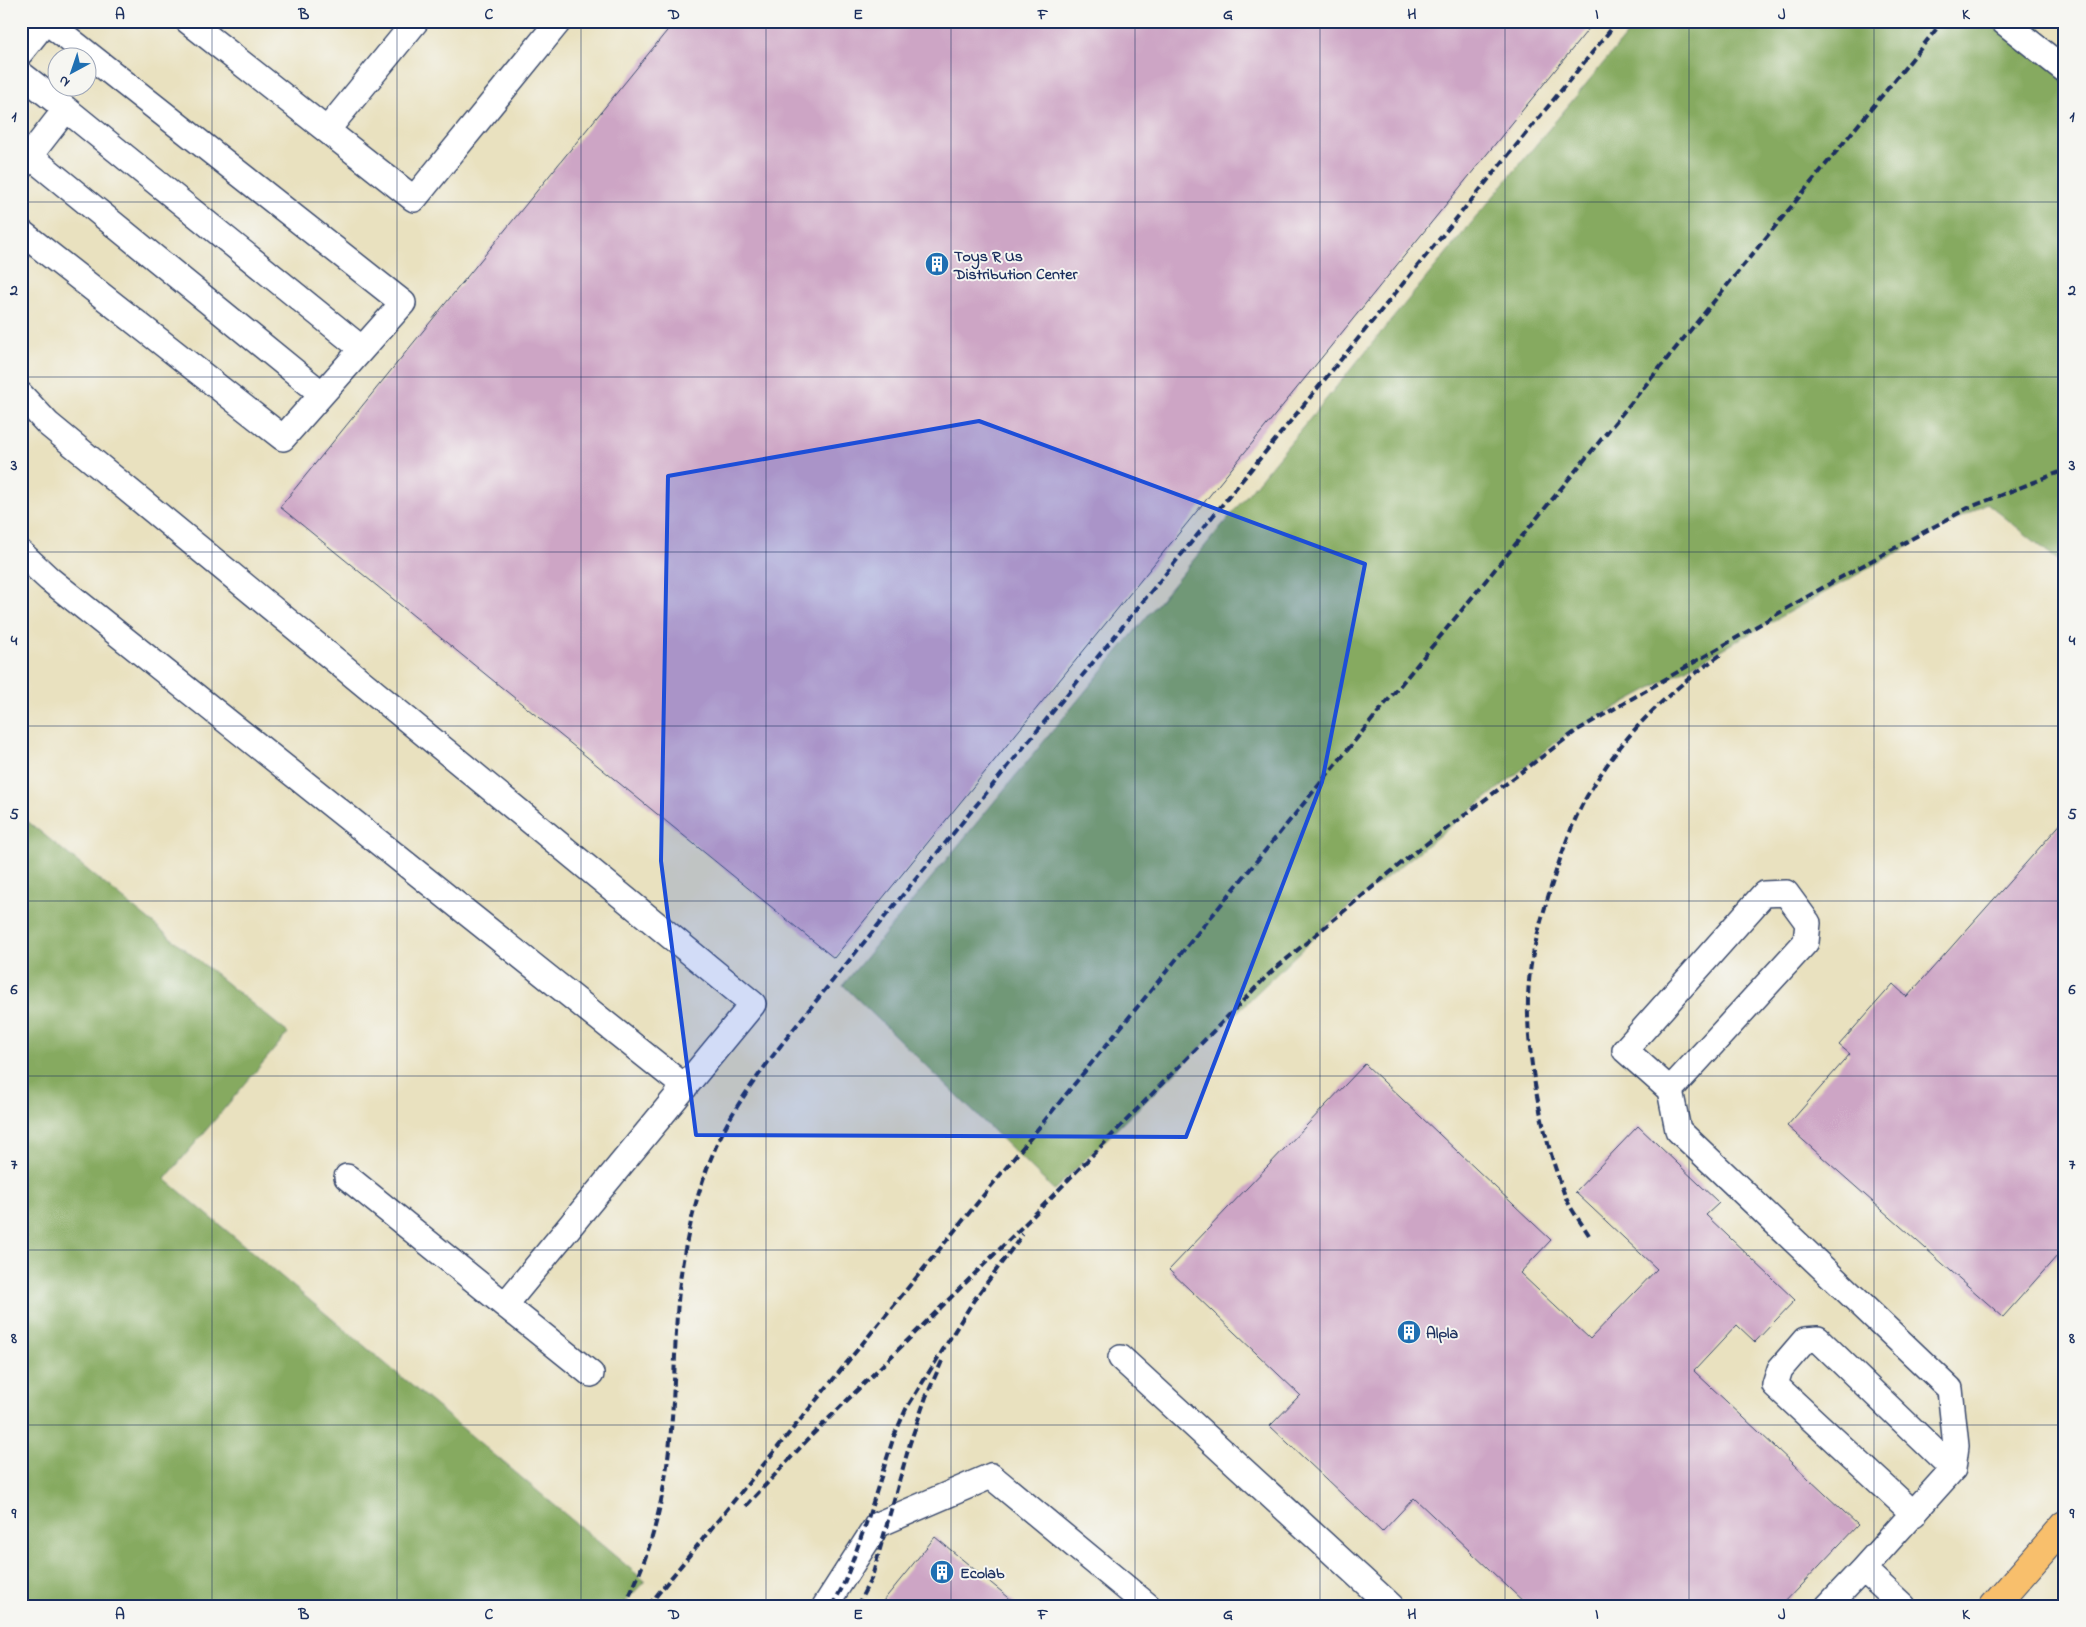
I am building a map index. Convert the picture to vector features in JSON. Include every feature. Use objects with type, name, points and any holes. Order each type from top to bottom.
[{"type":"main road","points":[[1994,1606],[2065,1525]]},
{"type":"street","points":[[21,52],[46,21],[403,303],[283,438],[21,232]]},
{"type":"street","points":[[188,21],[414,199],[559,21]]},
{"type":"street","points":[[327,130],[416,21]]},
{"type":"street","points":[[2004,22],[2065,70]]},
{"type":"street","points":[[21,74],[362,349]]},
{"type":"street","points":[[66,110],[26,161],[322,394]]},
{"type":"street","points":[[21,395],[56,430],[753,1004],[505,1305]]},
{"type":"street","points":[[21,553],[72,597],[686,1087]]},
{"type":"street","points":[[1670,1090],[1806,942],[1808,923],[1786,893],[1764,894],[1625,1050],[1670,1090],[1678,1130],[1950,1389],[1956,1446],[1953,1469],[1914,1514],[1828,1606]]},
{"type":"street","points":[[347,1176],[591,1374]]},
{"type":"street","points":[[1914,1514],[1775,1385],[1780,1370],[1806,1340],[1818,1340],[1953,1469]]},
{"type":"street","points":[[1120,1358],[1391,1606]]},
{"type":"street","points":[[825,1606],[877,1525],[991,1476],[1148,1606]]},
{"type":"street","points":[[1863,1569],[1902,1606]]},
{"type":"highlighted area","points":[[979,421],[1365,564],[1322,782],[1186,1137],[696,1135],[661,861],[668,476]]},
{"type":"green space","points":[[1638,21],[2035,21],[2065,59],[2065,566],[1987,503],[1564,736],[1328,924],[1054,1190],[843,985]]},
{"type":"green space","points":[[21,816],[288,1033],[165,1179],[645,1581],[621,1606],[21,1606]]},
{"type":"building","name":"Toys R Us Distribution Center","points":[[675,21],[1595,21],[834,958],[280,507]]},
{"type":"building","points":[[2065,819],[2065,1247],[2003,1317],[1787,1126],[1850,1054],[1839,1045],[1893,984],[1907,997]]},
{"type":"building","name":"Alpla","points":[[1365,1064],[1551,1240],[1520,1273],[1590,1339],[1657,1269],[1575,1192],[1638,1126],[1719,1203],[1706,1215],[1795,1300],[1755,1342],[1737,1325],[1694,1371],[1858,1525],[1781,1606],[1528,1606],[1414,1498],[1382,1532],[1270,1426],[1300,1395],[1169,1270]]},
{"type":"building","name":"Ecolab","points":[[935,1537],[1019,1606],[879,1606]]},
{"type":"railway","points":[[624,1606],[636,1582],[645,1557],[660,1507],[665,1481],[673,1402],[680,1280],[691,1223],[712,1157],[726,1125],[743,1097],[807,1012],[1618,21]]},
{"type":"railway","points":[[648,1606],[1943,21]]},
{"type":"railway","points":[[746,1506],[811,1436],[1033,1216],[1270,973],[1405,860],[1576,731],[1836,580],[1968,508],[2065,470]]},
{"type":"railway","points":[[1589,1235],[1566,1199],[1539,1108],[1530,1046],[1528,1015],[1529,986],[1534,948],[1563,849],[1586,798],[1605,767],[1650,713],[1684,682],[1723,653]]},
{"type":"railway","points":[[832,1606],[850,1568],[894,1436],[906,1409],[974,1300],[1023,1234]]},
{"type":"railway","points":[[857,1606],[872,1577],[910,1443],[926,1397],[942,1361]]},
{"type":"place","name":"Toys R Us Distribution Center","points":[[937,264]]},
{"type":"place","name":"Alpla","points":[[1409,1332]]},
{"type":"place","name":"Ecolab","points":[[942,1572]]}]
